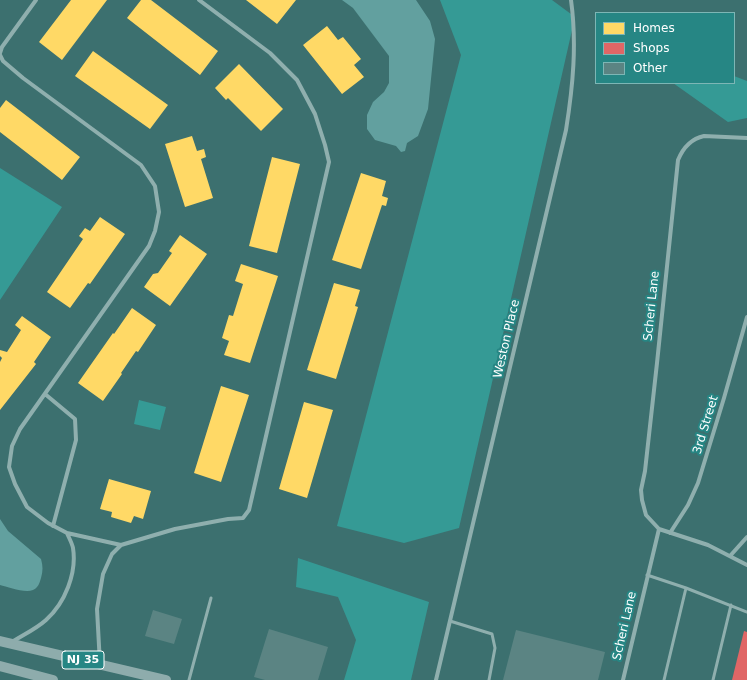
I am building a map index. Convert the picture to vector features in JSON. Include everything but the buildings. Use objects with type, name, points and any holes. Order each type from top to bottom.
[{"type":"main road","name":"NJ 35","points":[[0,641],[166,680]]},
{"type":"main road","name":"NJ 35","points":[[0,666],[53,680]]},
{"type":"street","points":[[36,0],[2,47],[0,54],[3,61],[23,78],[141,165],[155,186],[158,212],[155,231],[149,246],[17,435],[12,446],[9,466],[15,484],[28,507],[53,526],[67,533],[121,545]]},
{"type":"street","points":[[100,664],[97,609],[103,574],[112,554],[121,545],[175,529],[228,519],[243,518],[248,510],[329,162],[325,145],[314,114],[297,80],[270,53],[199,0]]},
{"type":"street","name":"Weston Place","points":[[436,680],[566,130],[573,91],[575,52],[572,0]]},
{"type":"street","name":"Scheri Lane","points":[[747,138],[704,136],[685,146],[678,160],[645,471],[641,490],[646,514],[659,529],[670,534],[708,545],[747,565]]},
{"type":"street","name":"3rd Street","points":[[670,534],[688,505],[698,483],[747,317]]},
{"type":"street","points":[[45,394],[75,419],[76,440],[53,526]]},
{"type":"street","name":"Scheri Lane","points":[[623,680],[659,529]]},
{"type":"street","points":[[10,643],[45,621],[54,612],[67,590],[73,567],[73,547],[67,533]]},
{"type":"street","points":[[730,556],[747,537]]},
{"type":"lane","points":[[647,575],[686,588],[747,612]]},
{"type":"lane","points":[[664,680],[686,588]]},
{"type":"lane","points":[[189,680],[210,598]]},
{"type":"lane","points":[[713,680],[731,606]]},
{"type":"lane","points":[[450,621],[492,634],[495,648],[489,680]]},
{"type":"green space","points":[[440,0],[552,0],[575,17],[459,528],[404,543],[337,526],[461,55]]},
{"type":"green space","points":[[735,76],[747,81],[747,118],[728,122],[674,84],[735,84]]},
{"type":"green space","points":[[0,168],[62,207],[0,300]]},
{"type":"green space","points":[[139,400],[166,407],[160,430],[134,424]]},
{"type":"green space","points":[[298,558],[429,602],[411,680],[344,680],[356,640],[338,597],[296,587]]},
{"type":"water","points":[[342,0],[416,0],[430,21],[435,39],[428,109],[418,136],[407,143],[405,151],[401,152],[396,146],[375,140],[367,129],[367,115],[373,102],[384,92],[389,83],[389,56],[353,8]]},
{"type":"water","points":[[0,519],[8,531],[41,559],[42,575],[37,587],[34,590],[25,591],[0,585]]}]
